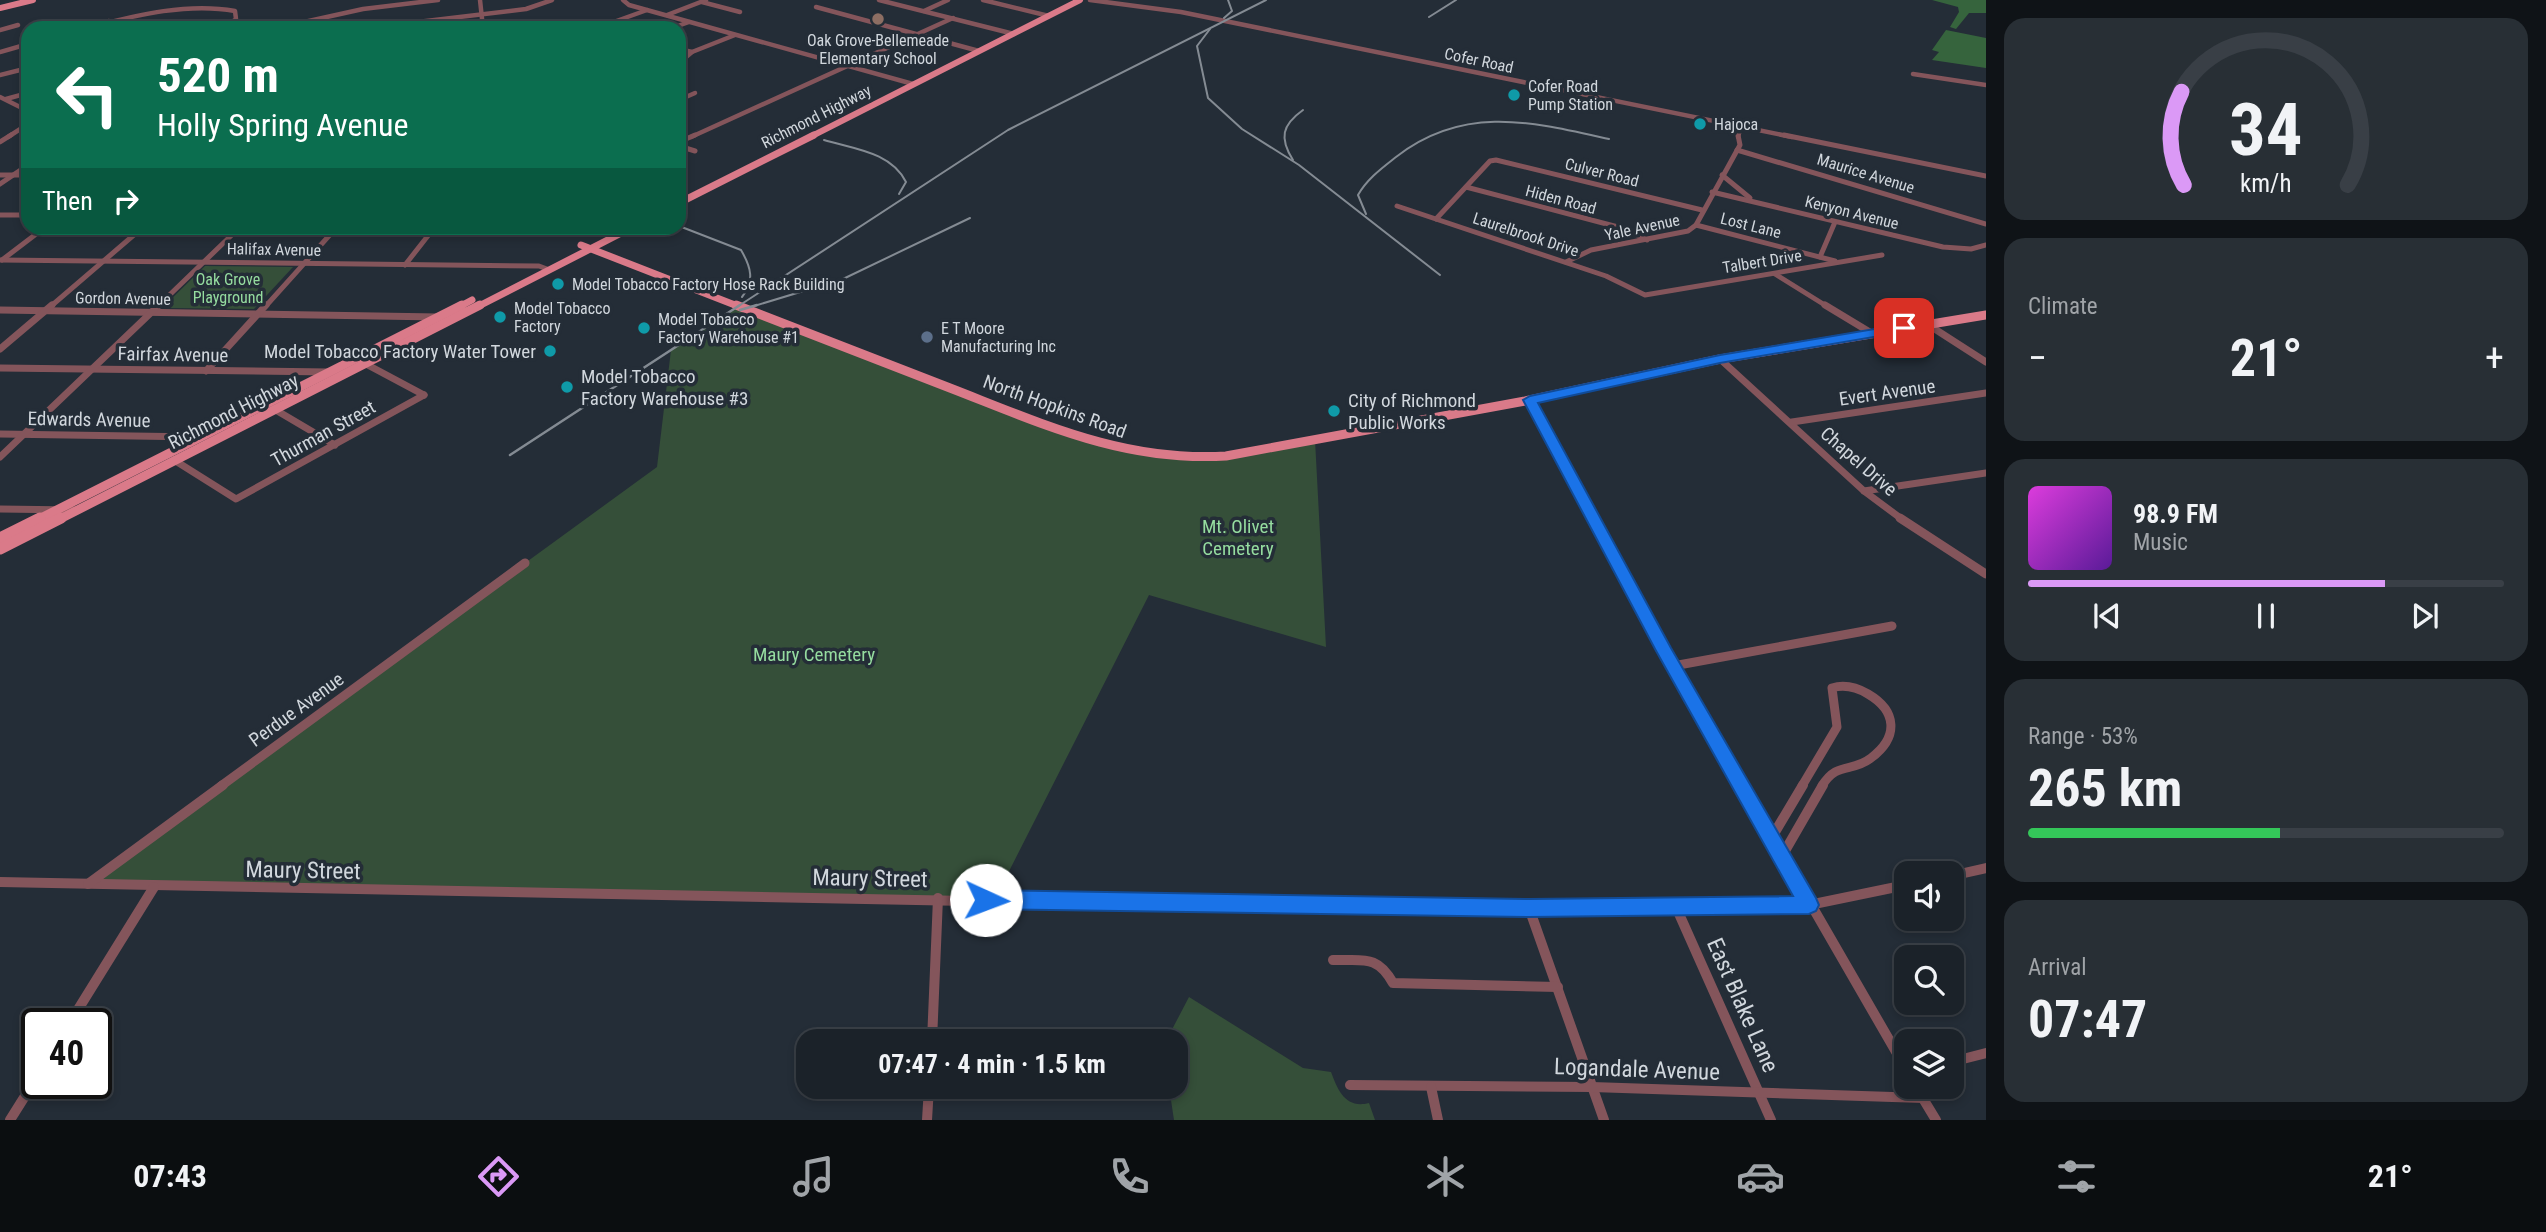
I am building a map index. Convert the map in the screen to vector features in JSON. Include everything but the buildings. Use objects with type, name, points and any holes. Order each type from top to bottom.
[{"type":"main road","points":[[0,7],[21,0]]},
{"type":"main road","points":[[0,7],[33,0]]},
{"type":"main road","name":"Richmond Highway","points":[[686,192],[975,50],[1069,0]]},
{"type":"main road","name":"Richmond Highway","points":[[975,50],[1014,34],[1080,0]]},
{"type":"main road","name":"Richmond Highway","points":[[686,199],[909,83]]},
{"type":"main road","name":"Richmond Highway","points":[[0,538],[439,317],[543,268],[604,235]]},
{"type":"main road","name":"Richmond Highway","points":[[586,246],[613,235]]},
{"type":"main road","name":"North Hopkins Road","points":[[586,246],[1067,433],[1143,454],[1191,458],[1226,456],[1530,400],[1720,359],[1986,315]]},
{"type":"main road","name":"Richmond Highway","points":[[0,549],[455,317],[543,268]]},
{"type":"street","points":[[308,21],[363,9],[438,0]]},
{"type":"street","points":[[480,0],[482,21]]},
{"type":"street","points":[[424,21],[531,9],[552,0]]},
{"type":"street","points":[[623,0],[647,10],[909,83]]},
{"type":"street","points":[[879,0],[1014,34]]},
{"type":"street","points":[[924,11],[948,0]]},
{"type":"street","points":[[983,0],[1049,16]]},
{"type":"street","name":"Cofer Road","points":[[1090,0],[1171,10],[1986,176]]},
{"type":"street","points":[[112,21],[144,9],[187,1]]},
{"type":"street","points":[[209,1],[235,11],[236,19],[233,21]]},
{"type":"street","points":[[667,15],[704,1],[740,12]]},
{"type":"street","points":[[816,7],[975,50]]},
{"type":"street","points":[[616,21],[647,10]]},
{"type":"street","points":[[686,141],[953,19]]},
{"type":"street","points":[[0,30],[18,25]]},
{"type":"street","points":[[686,57],[692,52],[736,35]]},
{"type":"street","points":[[0,52],[21,46]]},
{"type":"street","points":[[686,51],[692,52]]},
{"type":"street","points":[[0,75],[21,70]]},
{"type":"street","points":[[1913,74],[1986,85]]},
{"type":"street","points":[[686,97],[695,93]]},
{"type":"street","points":[[3,98],[21,94]]},
{"type":"street","points":[[3,98],[21,107]]},
{"type":"street","name":"Yale Avenue","points":[[1566,262],[1591,250],[1676,235],[1696,225],[1737,150],[1741,126]]},
{"type":"street","points":[[0,142],[21,128]]},
{"type":"street","points":[[686,147],[695,151]]},
{"type":"street","name":"Maurice Avenue","points":[[1737,150],[1986,225]]},
{"type":"street","name":"Culver Road","points":[[1465,187],[1490,161],[1496,160],[1702,210]]},
{"type":"street","points":[[0,184],[21,170]]},
{"type":"street","points":[[1722,174],[1739,192],[1769,206]]},
{"type":"street","points":[[0,175],[21,175]]},
{"type":"street","points":[[1436,219],[1465,187]]},
{"type":"street","name":"Hiden Road","points":[[1465,187],[1618,228],[1648,240]]},
{"type":"street","name":"Kenyon Avenue","points":[[1712,192],[1943,247],[1971,248],[1986,245]]},
{"type":"street","name":"Laurelbrook Drive","points":[[1396,206],[1566,262],[1645,295]]},
{"type":"street","points":[[0,215],[21,215]]},
{"type":"street","points":[[1820,257],[1835,222]]},
{"type":"street","name":"Lost Lane","points":[[1696,225],[1840,262]]},
{"type":"street","points":[[1,260],[35,235]]},
{"type":"street","points":[[0,349],[134,235]]},
{"type":"street","points":[[0,457],[232,235]]},
{"type":"street","points":[[206,370],[331,235]]},
{"type":"street","points":[[405,265],[429,235]]},
{"type":"street","name":"Talbert Drive","points":[[1645,295],[1882,255]]},
{"type":"street","name":"Halifax Avenue","points":[[1,260],[543,268]]},
{"type":"street","points":[[1775,274],[1873,334]]},
{"type":"street","name":"Gordon Avenue","points":[[0,310],[455,317]]},
{"type":"street","points":[[1927,324],[1986,362]]},
{"type":"street","name":"Chapel Drive","points":[[1720,359],[1792,422],[1864,491],[1926,536],[1986,574]]},
{"type":"street","name":"Thurman Street","points":[[174,460],[236,499],[424,395],[363,363]]},
{"type":"street","name":"Fairfax Avenue","points":[[0,368],[345,373]]},
{"type":"street","name":"Evert Avenue","points":[[1792,422],[1986,393]]},
{"type":"street","points":[[1530,400],[1673,666],[1894,1049]]},
{"type":"street","points":[[274,409],[335,444]]},
{"type":"street","name":"Edwards Avenue","points":[[0,434],[219,437]]},
{"type":"street","points":[[1864,491],[1986,473]]},
{"type":"street","points":[[0,509],[75,510]]},
{"type":"street","name":"Perdue Avenue","points":[[88,884],[525,563]]},
{"type":"street","points":[[1673,666],[1892,625]]},
{"type":"street","points":[[1772,837],[1837,727],[1838,719],[1830,695],[1832,688],[1841,684],[1864,690],[1891,719],[1892,727],[1870,760],[1832,772],[1782,856]]},
{"type":"street","points":[[1964,873],[1986,868]]},
{"type":"street","name":"Maury Street","points":[[0,882],[154,887],[938,898],[1170,905],[1529,908],[1809,905],[1894,887]]},
{"type":"street","points":[[79,1008],[154,887]]},
{"type":"street","points":[[933,1029],[938,898]]},
{"type":"street","name":"East Blake Lane","points":[[1676,907],[1771,1120]]},
{"type":"street","points":[[1529,908],[1604,1120]]},
{"type":"street","points":[[1333,960],[1375,961],[1385,968],[1394,983],[1558,987]]},
{"type":"street","points":[[1964,1059],[1986,1053]]},
{"type":"street","name":"Logandale Avenue","points":[[1350,1085],[1592,1087],[1759,1094],[1894,1092]]},
{"type":"street","points":[[1431,1087],[1438,1120]]},
{"type":"street","points":[[10,1120],[23,1099]]},
{"type":"street","points":[[927,1120],[928,1099]]},
{"type":"street","points":[[1923,1099],[1936,1120]]},
{"type":"green space","points":[[1932,0],[1986,0],[1986,13],[1969,13],[1956,29],[1950,27],[1959,12],[1958,7]]},
{"type":"green space","points":[[1946,30],[1986,38],[1986,68],[1932,60],[1939,52],[1932,50]]},
{"type":"green space","name":"Oak Grove Playground","points":[[205,266],[293,267],[254,309],[162,308]]},
{"type":"green space","name":"Maury Cemetery","points":[[740,304],[1091,440],[1194,458],[1315,440],[1326,647],[1149,595],[995,899],[83,885],[657,467],[671,350]]},
{"type":"green space","points":[[1189,997],[1303,1068],[1331,1072],[1344,1097],[1354,1103],[1369,1103],[1375,1120],[1174,1120],[1171,1099],[1188,1099],[1188,1029],[1172,1029]]},
{"type":"railway","points":[[1224,18],[1232,11],[1228,0]]},
{"type":"railway","points":[[737,307],[1008,130],[1266,0]]},
{"type":"railway","points":[[1429,17],[1456,0]]},
{"type":"railway","points":[[1210,29],[1197,46],[1208,98],[1242,129],[1299,165],[1440,275]]},
{"type":"railway","points":[[1293,160],[1286,145],[1285,132],[1291,121],[1303,110]]},
{"type":"railway","points":[[1366,214],[1358,195],[1370,179],[1422,140],[1447,129],[1499,122],[1526,123],[1609,139]]},
{"type":"railway","points":[[824,140],[871,153],[891,164],[906,182],[899,194]]},
{"type":"railway","points":[[751,307],[843,279],[970,218]]},
{"type":"railway","points":[[686,229],[741,250],[750,274],[749,285],[742,297]]},
{"type":"railway","points":[[510,455],[740,305]]},
{"type":"railway","points":[[740,310],[757,305]]},
{"type":"place","name":"Oak Grove-Bellemeade Elementary School","points":[[878,19]]},
{"type":"place","name":"Cofer Road Pump Station","points":[[1514,95]]},
{"type":"place","name":"Hajoca","points":[[1700,124]]},
{"type":"place","name":"Model Tobacco Factory Hose Rack Building","points":[[558,284]]},
{"type":"place","name":"Model Tobacco Factory","points":[[500,317]]},
{"type":"place","name":"Model Tobacco Factory Warehouse #1","points":[[644,328]]},
{"type":"place","name":"E T Moore Manufacturing Inc","points":[[927,337]]},
{"type":"place","name":"Model Tobacco Factory Water Tower","points":[[550,351]]},
{"type":"place","name":"Model Tobacco Factory Warehouse #3","points":[[567,387]]},
{"type":"place","name":"City of Richmond Public Works","points":[[1334,411]]},
{"type":"route","points":[[986,900],[1170,905],[1529,908],[1809,905],[1663,649],[1530,400],[1720,359],[1904,328]]},
{"type":"park label","name":"Mt. Olivet Cemetery","points":[[1238,537]]}]
